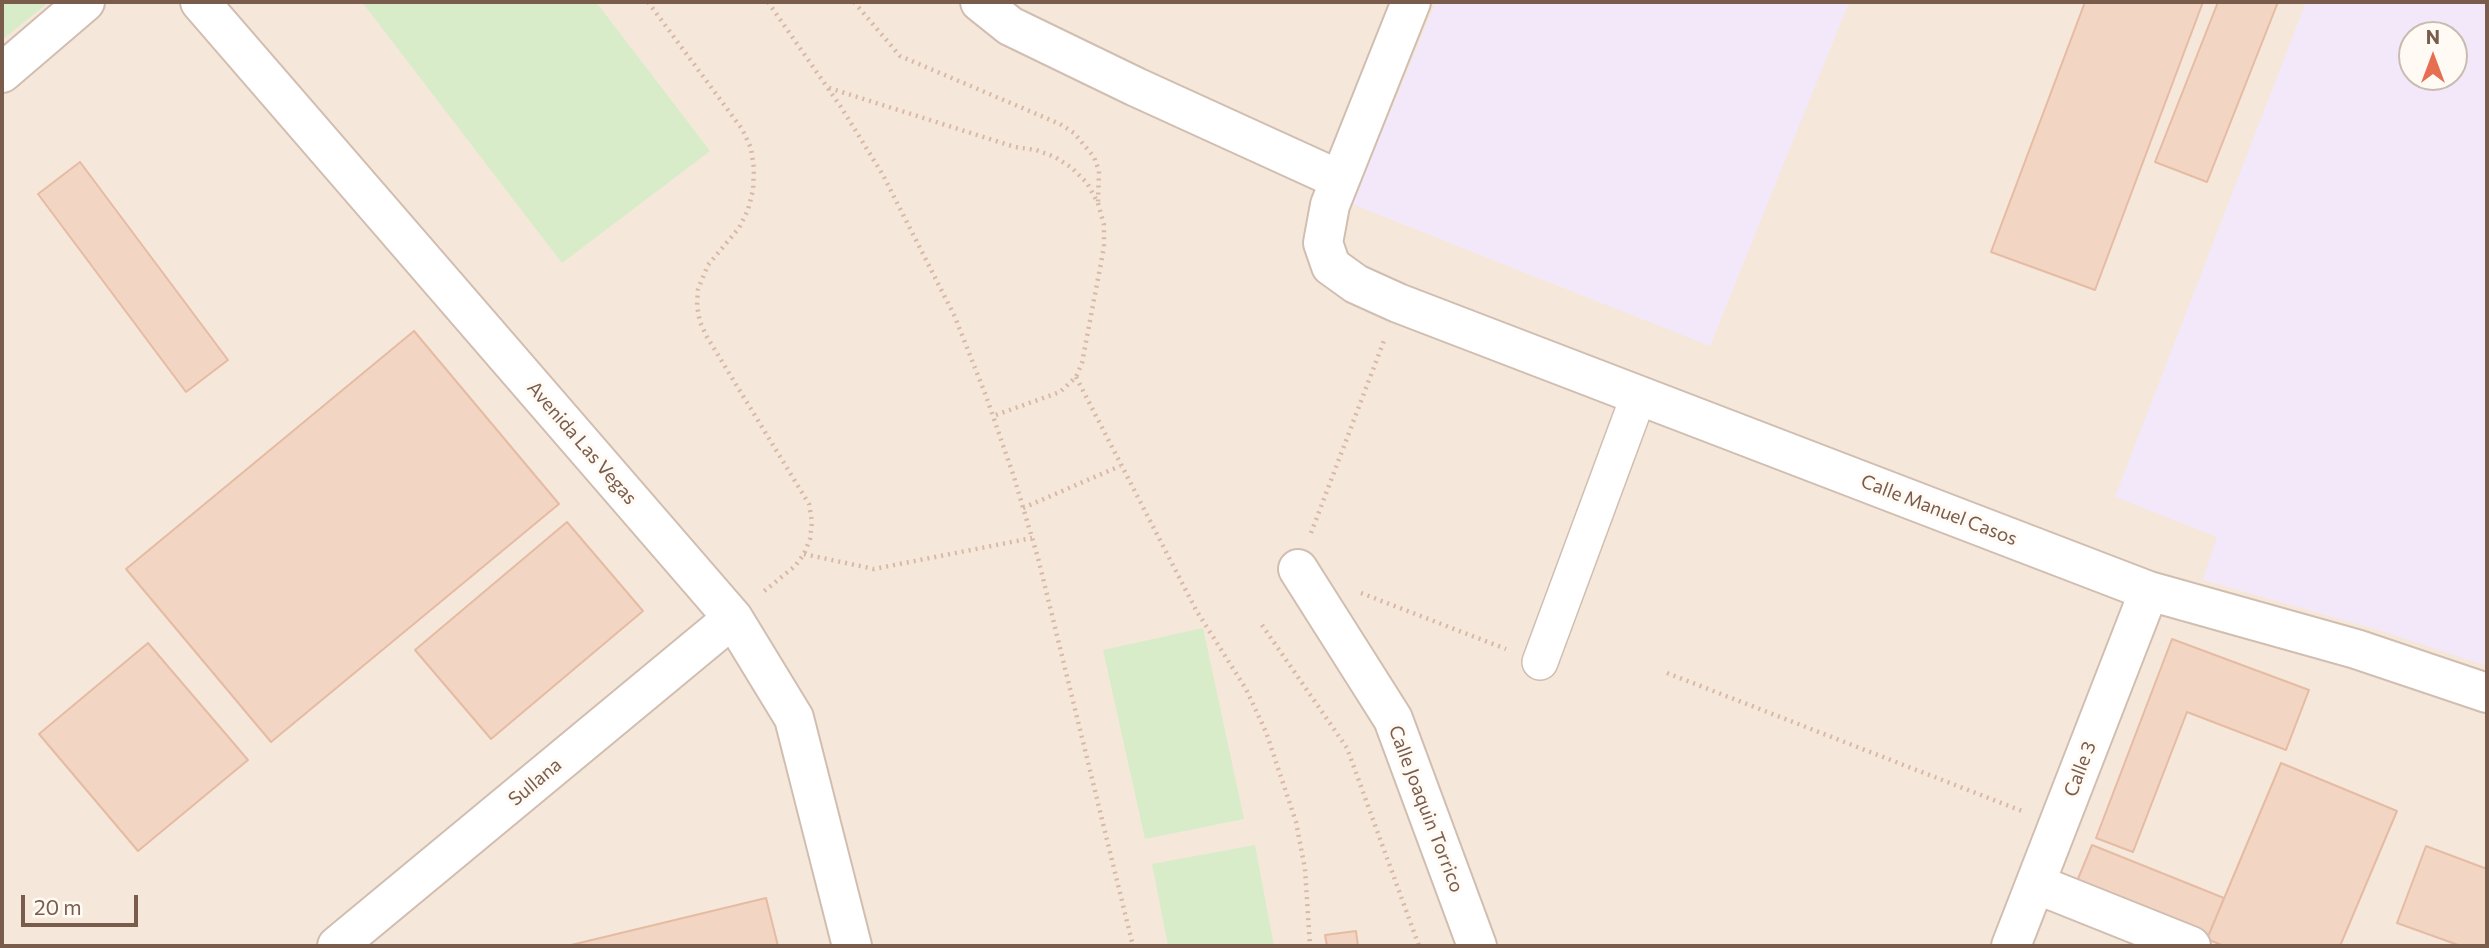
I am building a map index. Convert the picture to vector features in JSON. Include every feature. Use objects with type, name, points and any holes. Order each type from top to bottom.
[{"type":"street","points":[[2,73],[85,2]]},
{"type":"street","name":"Avenida Las Vegas","points":[[200,2],[733,618],[794,718],[852,946]]},
{"type":"street","points":[[980,2],[1010,26],[1340,180]]},
{"type":"street","name":"Calle Manuel Casos","points":[[1411,2],[1330,205],[1323,243],[1331,266],[1356,284],[1398,303],[2149,591],[2357,649],[2487,694]]},
{"type":"street","points":[[1540,662],[1639,395]]},
{"type":"street","name":"Calle Joaquin Torrico","points":[[1298,569],[1392,719],[1478,946]]},
{"type":"street","name":"Calle 3","points":[[2011,946],[2149,591]]},
{"type":"street","name":"Sullana","points":[[337,946],[733,618]]},
{"type":"street","points":[[2036,884],[2191,946]]},
{"type":"path","points":[[648,2],[742,129],[751,148],[753,190],[748,210],[739,228],[708,265],[698,289],[699,322],[809,505],[811,531],[804,554],[794,566],[733,618]]},
{"type":"path","points":[[768,2],[828,88],[883,175],[955,317],[993,416],[1032,538],[1133,946]]},
{"type":"path","points":[[854,2],[900,56],[1074,132],[1094,156],[1099,172],[1098,202]]},
{"type":"path","points":[[828,88],[1015,148],[1036,150],[1055,157],[1073,168],[1087,183],[1098,202],[1104,225],[1104,247],[1082,363],[1076,377],[1060,392],[993,416]]},
{"type":"path","points":[[1398,303],[1298,569],[1540,662]]},
{"type":"path","points":[[1076,377],[1196,610],[1240,679],[1266,732],[1296,822],[1305,869],[1310,946]]},
{"type":"path","points":[[1023,508],[1120,466]]},
{"type":"path","points":[[804,554],[874,569],[1032,538]]},
{"type":"path","points":[[1262,625],[1347,748],[1419,946]]},
{"type":"path","points":[[1667,673],[2059,825]]},
{"type":"shaded area","points":[[2,2],[2487,2],[2487,946],[2,946]]},
{"type":"shaded area","points":[[1436,2],[1849,2],[1710,346],[1352,204]]},
{"type":"shaded area","points":[[2306,2],[2477,2],[2487,6],[2487,666],[2379,630],[2203,580],[2217,537],[2115,497]]},
{"type":"green space","points":[[2,2],[49,2],[2,40]]},
{"type":"green space","points":[[362,2],[596,2],[710,151],[562,263]]},
{"type":"green space","points":[[1203,628],[1244,819],[1145,839],[1103,650]]},
{"type":"green space","points":[[1255,845],[1274,946],[1168,946],[1152,864]]},
{"type":"building","points":[[2085,2],[2203,2],[2095,290],[1991,252]]},
{"type":"building","points":[[2218,2],[2278,2],[2207,182],[2155,162]]},
{"type":"building","points":[[80,162],[228,360],[186,392],[38,194]]},
{"type":"building","points":[[414,331],[559,504],[271,742],[126,569]]},
{"type":"building","points":[[567,522],[643,611],[491,739],[415,650]]},
{"type":"building","points":[[2172,639],[2309,690],[2286,750],[2187,712],[2133,852],[2096,838]]},
{"type":"building","points":[[148,643],[248,760],[138,851],[39,734]]},
{"type":"building","points":[[2281,763],[2397,811],[2340,946],[2224,946],[2207,939]]},
{"type":"building","points":[[2092,845],[2224,898],[2207,939],[2075,886]]},
{"type":"building","points":[[2426,846],[2487,869],[2487,946],[2461,946],[2397,923]]},
{"type":"building","points":[[766,898],[778,946],[567,946]]},
{"type":"building","points":[[1356,931],[1358,946],[1327,946],[1325,935]]}]
